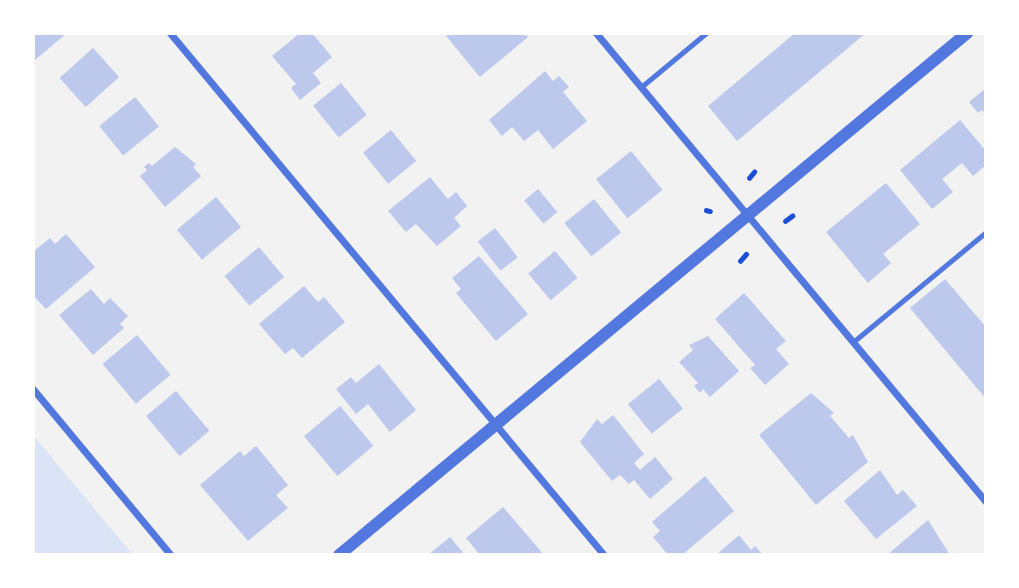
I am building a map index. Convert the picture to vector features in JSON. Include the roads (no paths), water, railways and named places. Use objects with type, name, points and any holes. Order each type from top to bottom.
[{"type":"street","points":[[170,33],[604,555]]},
{"type":"street","points":[[596,33],[986,502]]},
{"type":"street","points":[[339,555],[967,33]]},
{"type":"street","points":[[33,389],[171,555]]},
{"type":"lane","points":[[641,87],[706,33]]},
{"type":"lane","points":[[853,342],[986,232]]}]
